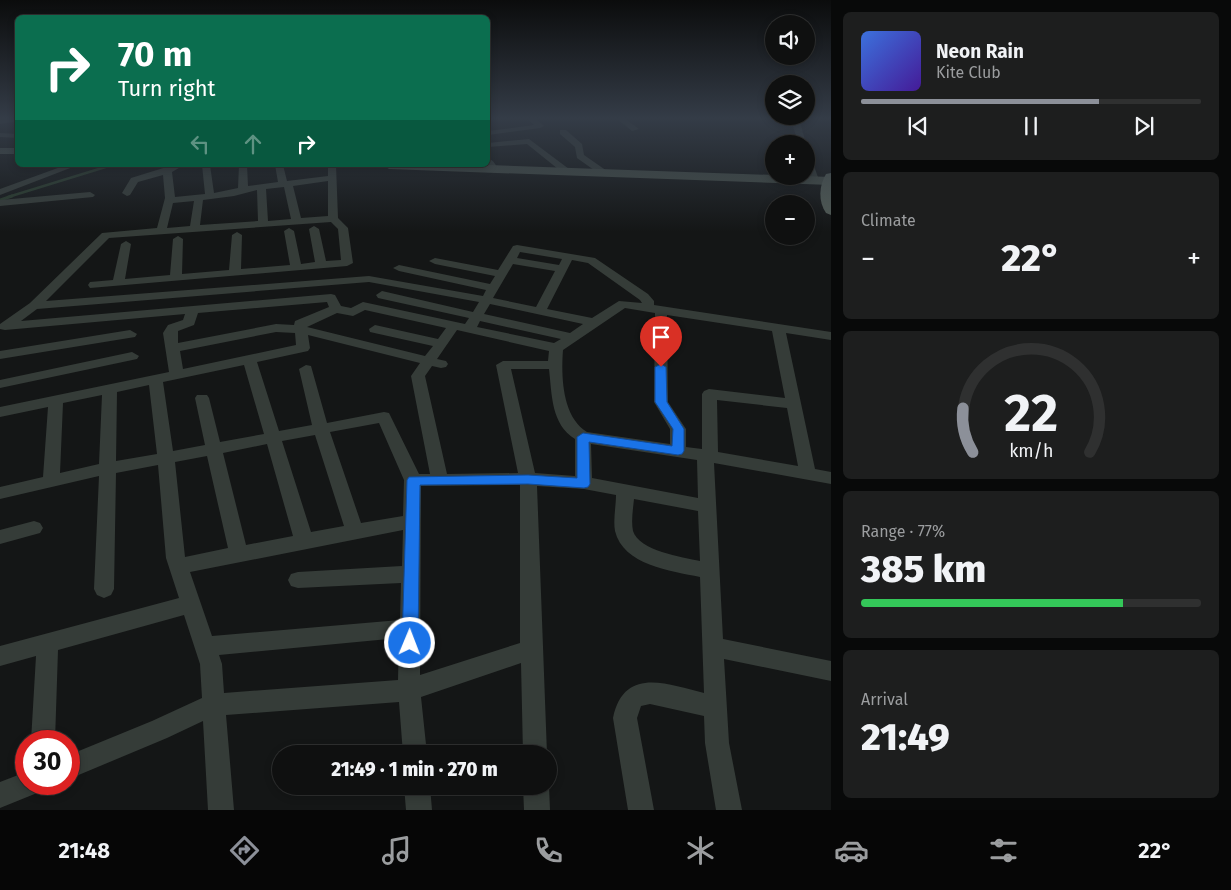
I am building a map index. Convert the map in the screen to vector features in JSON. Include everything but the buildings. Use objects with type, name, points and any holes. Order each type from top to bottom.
[{"type":"main road","points":[[491,165],[567,161],[604,173],[826,180],[831,210]]},
{"type":"street","points":[[557,156],[567,161],[604,173]]},
{"type":"street","points":[[567,161],[571,156]]},
{"type":"street","points":[[815,166],[826,180]]},
{"type":"street","points":[[0,192],[69,167]]},
{"type":"street","points":[[127,193],[134,180],[176,167]]},
{"type":"street","points":[[195,228],[205,197],[206,167]]},
{"type":"street","points":[[243,167],[243,189]]},
{"type":"street","points":[[280,167],[293,226],[296,267]]},
{"type":"street","points":[[332,167],[333,219],[343,228],[347,263]]},
{"type":"street","points":[[160,231],[170,201],[167,171]]},
{"type":"street","points":[[170,201],[234,193],[243,189],[332,178]]},
{"type":"street","points":[[261,187],[262,224]]},
{"type":"street","points":[[0,203],[90,195]]},
{"type":"street","points":[[118,283],[120,243],[237,235],[333,219]]},
{"type":"street","points":[[5,323],[34,306],[106,235],[262,224],[314,229],[343,228]]},
{"type":"street","points":[[314,229],[321,265]]},
{"type":"street","points":[[235,273],[237,235]]},
{"type":"street","points":[[176,278],[178,239]]},
{"type":"street","points":[[469,329],[518,248],[595,262],[644,297],[654,309],[661,402],[678,429],[678,451]]},
{"type":"street","points":[[540,311],[569,256]]},
{"type":"street","points":[[510,260],[562,269]]},
{"type":"street","points":[[435,261],[501,274]]},
{"type":"street","points":[[94,285],[347,263],[362,271],[369,280]]},
{"type":"street","points":[[398,268],[493,288]]},
{"type":"street","points":[[34,306],[369,280],[486,300],[596,323]]},
{"type":"street","points":[[327,283],[333,304]]},
{"type":"street","points":[[382,296],[477,315],[573,338]]},
{"type":"street","points":[[5,323],[333,304],[353,312],[363,306],[556,348],[623,304],[831,336]]},
{"type":"street","points":[[0,412],[303,348],[300,324],[333,304]]},
{"type":"street","points":[[176,375],[170,330],[189,322],[192,311]]},
{"type":"street","points":[[361,344],[390,312]]},
{"type":"street","points":[[133,316],[130,334],[136,383]]},
{"type":"street","points":[[440,480],[418,376],[421,369],[435,362],[441,344],[454,326]]},
{"type":"street","points":[[173,348],[276,328],[300,329],[435,362]]},
{"type":"street","points":[[778,328],[808,474]]},
{"type":"street","points":[[375,329],[441,344]]},
{"type":"street","points":[[251,332],[253,359],[273,438],[304,541]]},
{"type":"street","points":[[0,355],[130,334]]},
{"type":"street","points":[[556,348],[555,365],[562,411],[566,422],[583,437],[678,451],[831,478]]},
{"type":"street","points":[[0,384],[132,356]]},
{"type":"street","points":[[535,745],[528,479],[503,364],[555,365]]},
{"type":"street","points":[[306,369],[314,408],[355,532]]},
{"type":"street","points":[[155,379],[166,458],[176,558],[211,664],[212,705],[220,810]]},
{"type":"street","points":[[104,589],[110,389]]},
{"type":"street","points":[[729,810],[717,744],[707,506],[709,394],[794,404]]},
{"type":"street","points":[[202,398],[239,555]]},
{"type":"street","points":[[51,482],[56,400]]},
{"type":"street","points":[[0,493],[108,469],[384,417],[413,480],[410,690],[414,745]]},
{"type":"street","points":[[583,437],[584,484]]},
{"type":"street","points":[[413,480],[528,479],[584,484],[707,506]]},
{"type":"street","points":[[625,491],[624,530],[627,539],[633,546],[647,556],[710,571]]},
{"type":"street","points":[[179,566],[412,521]]},
{"type":"street","points":[[0,537],[34,528]]},
{"type":"street","points":[[298,580],[412,574]]},
{"type":"street","points":[[0,656],[191,604]]},
{"type":"street","points":[[205,646],[411,628]]},
{"type":"street","points":[[44,730],[48,643]]},
{"type":"street","points":[[713,647],[831,671]]},
{"type":"street","points":[[80,762],[159,730],[212,705],[410,690],[531,650]]},
{"type":"street","points":[[641,810],[625,718],[626,707],[633,698],[647,692],[716,708]]},
{"type":"street","points":[[0,795],[15,789]]},
{"type":"street","points":[[418,795],[419,810]]},
{"type":"street","points":[[536,795],[537,810]]},
{"type":"waterway","points":[[8,197],[106,167]]},
{"type":"waterway","points":[[0,200],[12,196]]},
{"type":"route","points":[[410,643],[413,480],[528,479],[584,484],[583,437],[678,451],[678,429],[661,402],[661,367]]}]
